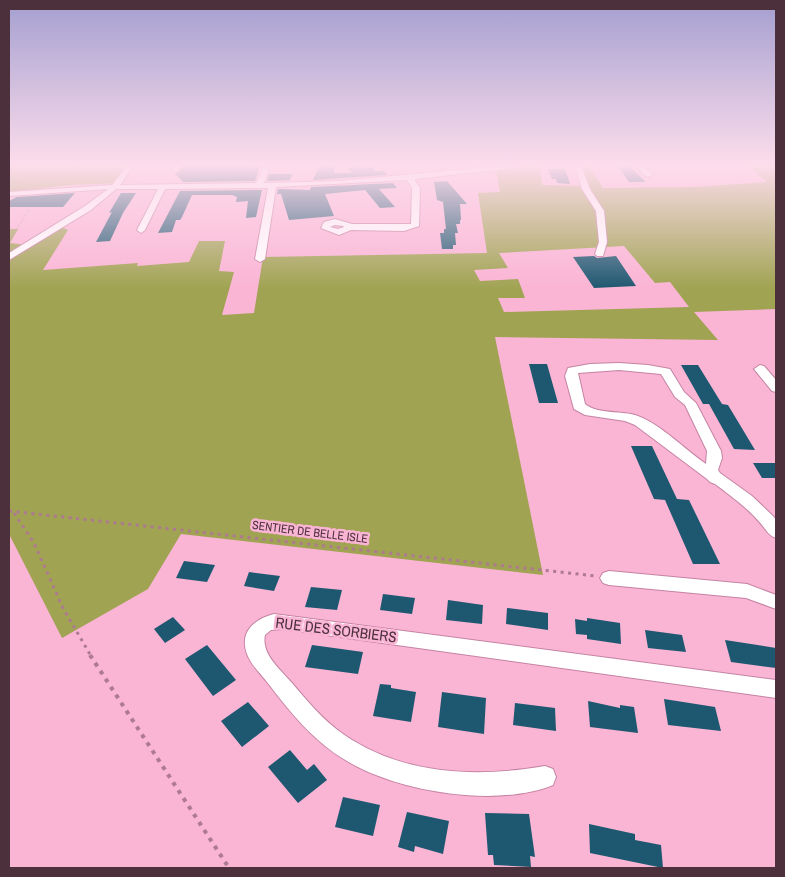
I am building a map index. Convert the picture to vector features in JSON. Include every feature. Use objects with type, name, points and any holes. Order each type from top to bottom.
[{"type":"street","points":[[9,257],[90,207]]},
{"type":"street","points":[[141,230],[153,207]]},
{"type":"street","points":[[260,259],[269,207]]},
{"type":"street","points":[[350,227],[404,228],[416,225],[416,207]]},
{"type":"street","points":[[597,207],[600,211],[604,242],[600,254]]},
{"type":"street","points":[[715,479],[711,470],[715,458],[714,451],[688,401],[679,394],[666,372],[651,368],[584,367],[572,371],[571,376],[579,406],[584,410],[635,420],[715,479],[753,507],[776,532]]},
{"type":"street","points":[[760,369],[776,388]]},
{"type":"street","points":[[609,578],[747,591],[776,602]]},
{"type":"street","name":"RUE DES SORBIERS","points":[[545,777],[509,784],[445,781],[400,772],[357,755],[323,731],[257,655],[254,644],[258,630],[268,622],[282,622],[776,689]]},
{"type":"path","points":[[9,241],[29,210]]},
{"type":"path","points":[[11,511],[37,550],[63,608],[88,652],[229,868]]},
{"type":"path","name":"SENTIER DE BELLE ISLE","points":[[11,511],[609,578]]},
{"type":"green space","points":[[480,207],[776,207],[776,309],[694,312],[718,340],[495,337],[543,575],[181,534],[148,589],[62,638],[9,534],[9,229],[18,229],[10,243],[20,244],[29,242],[50,229],[61,228],[68,230],[43,270],[138,263],[137,266],[189,262],[199,241],[225,241],[219,271],[234,272],[222,315],[254,313],[263,257],[487,253]],"holes":[[[624,246],[655,283],[670,282],[689,307],[504,312],[498,298],[525,298],[518,279],[480,281],[474,270],[508,268],[499,253]]]},
{"type":"building","points":[[113,207],[127,207],[110,241],[96,242],[112,212],[109,213]]},
{"type":"building","points":[[172,207],[187,207],[180,220],[176,220],[172,232],[158,233]]},
{"type":"building","points":[[247,207],[258,207],[256,217],[246,218]]},
{"type":"building","points":[[285,207],[330,207],[334,216],[289,220]]},
{"type":"building","points":[[444,207],[460,207],[461,220],[460,224],[456,224],[458,233],[455,233],[456,245],[453,245],[453,249],[442,249],[440,233],[444,233],[444,229],[446,229]]},
{"type":"building","points":[[594,256],[597,258],[616,256],[636,286],[594,288],[573,257]]},
{"type":"building","points":[[529,364],[547,364],[558,403],[539,403]]},
{"type":"building","points":[[681,365],[698,365],[722,404],[728,405],[755,450],[734,449],[709,404],[703,404]]},
{"type":"building","points":[[631,446],[652,446],[677,499],[689,500],[720,564],[693,564],[665,500],[654,499]]},
{"type":"building","points":[[753,463],[776,463],[776,478],[762,478]]},
{"type":"building","points":[[184,561],[215,565],[207,582],[176,578]]},
{"type":"building","points":[[249,572],[280,576],[274,591],[244,586]]},
{"type":"building","points":[[311,587],[342,590],[337,610],[305,607]]},
{"type":"building","points":[[383,594],[415,598],[412,614],[380,610]]},
{"type":"building","points":[[448,600],[483,605],[482,624],[446,620]]},
{"type":"building","points":[[507,608],[548,613],[548,630],[506,624]]},
{"type":"building","points":[[173,617],[185,630],[165,643],[154,629]]},
{"type":"building","points":[[587,618],[620,623],[621,644],[587,639],[587,635],[576,634],[575,619],[587,621]]},
{"type":"building","points":[[645,630],[682,635],[686,652],[648,648]]},
{"type":"building","points":[[725,640],[776,648],[776,668],[731,662]]},
{"type":"building","points":[[207,645],[236,680],[213,696],[185,659]]},
{"type":"building","points":[[312,645],[363,652],[358,674],[305,667]]},
{"type":"building","points":[[380,684],[391,685],[391,688],[416,692],[411,722],[373,716]]},
{"type":"building","points":[[442,692],[486,698],[484,734],[438,727]]},
{"type":"building","points":[[664,699],[715,707],[721,731],[668,725]]},
{"type":"building","points":[[588,701],[620,708],[620,705],[634,707],[638,733],[590,727]]},
{"type":"building","points":[[248,702],[269,726],[242,747],[221,721]]},
{"type":"building","points":[[515,703],[555,708],[556,731],[513,725]]},
{"type":"building","points":[[290,750],[307,770],[314,764],[327,780],[298,803],[268,767]]},
{"type":"building","points":[[343,797],[380,805],[373,836],[335,827]]},
{"type":"building","points":[[407,812],[449,821],[443,854],[415,846],[414,852],[398,847]]},
{"type":"building","points":[[485,813],[529,814],[535,857],[530,856],[531,867],[494,865],[493,855],[488,855]]},
{"type":"building","points":[[589,824],[635,834],[635,840],[661,845],[663,868],[590,853]]}]
